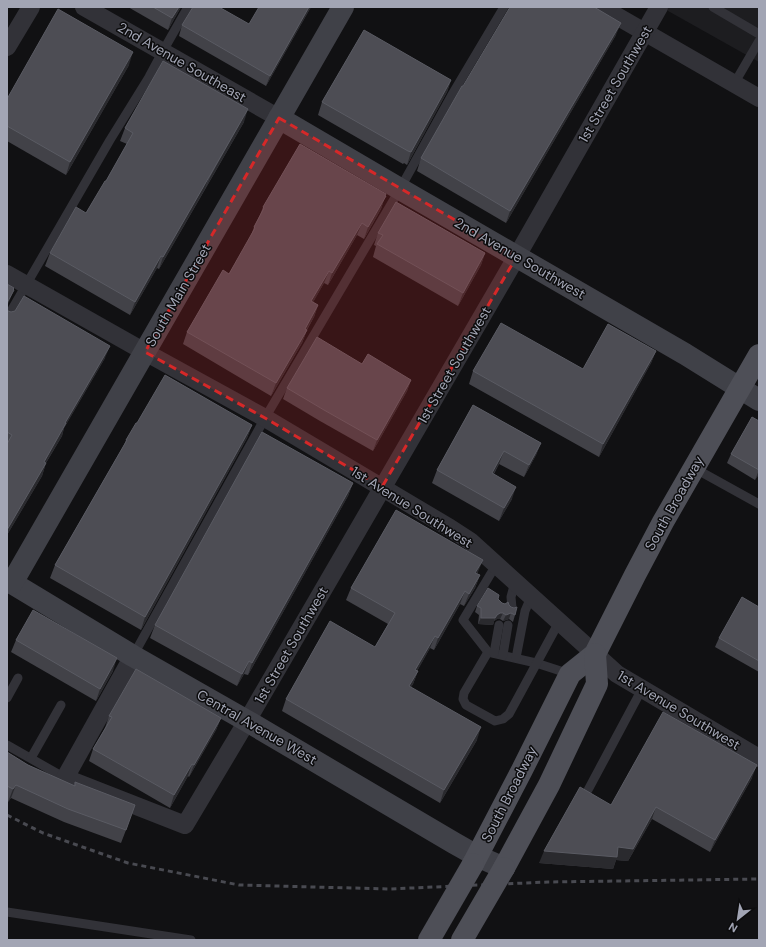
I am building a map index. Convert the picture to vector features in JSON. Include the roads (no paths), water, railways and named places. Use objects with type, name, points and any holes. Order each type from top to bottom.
[{"type":"main road","name":"South Broadway","points":[[429,940],[475,860],[526,764],[570,674],[595,654],[648,549],[759,355]]},
{"type":"main road","points":[[462,940],[504,868],[549,785],[597,684],[595,654]]},
{"type":"street","points":[[7,47],[31,7]]},
{"type":"street","name":"2nd Avenue Southeast","points":[[84,7],[279,118]]},
{"type":"street","name":"South Main Street","points":[[9,584],[145,352],[343,7]]},
{"type":"street","points":[[601,7],[759,98]]},
{"type":"street","name":"1st Street Southwest","points":[[65,778],[185,825],[517,256],[659,7]]},
{"type":"street","name":"2nd Avenue Southwest","points":[[279,118],[685,354],[759,400]]},
{"type":"street","name":"1st Avenue Southwest","points":[[7,274],[265,418],[456,531],[470,541],[496,565],[513,589],[531,597],[616,674],[759,758]]},
{"type":"street","name":"Central Avenue West","points":[[9,584],[247,721],[454,843],[475,860],[504,868]]},
{"type":"street","points":[[65,778],[134,656]]},
{"type":"lane","points":[[7,318],[188,7]]},
{"type":"lane","points":[[134,656],[265,418],[400,189],[453,93],[504,7]]},
{"type":"lane","points":[[713,7],[759,34]]},
{"type":"lane","points":[[734,84],[759,41]]},
{"type":"lane","points":[[694,468],[759,504]]},
{"type":"lane","points":[[496,565],[463,620],[495,653],[536,663],[570,674]]},
{"type":"lane","points":[[502,604],[513,589]]},
{"type":"lane","points":[[512,608],[513,589]]},
{"type":"lane","points":[[516,658],[525,611],[531,597]]},
{"type":"lane","points":[[503,625],[495,653],[464,693],[463,699],[466,705],[495,721],[503,719],[509,714],[559,622]]},
{"type":"lane","points":[[7,698],[18,678]]},
{"type":"lane","points":[[588,790],[642,689]]},
{"type":"lane","points":[[30,758],[61,705]]},
{"type":"lane","points":[[7,745],[65,778]]},
{"type":"lane","points":[[7,912],[192,940]]},
{"type":"railway","points":[[7,815],[43,833],[128,863],[239,885],[389,889],[548,882],[759,879]]}]
